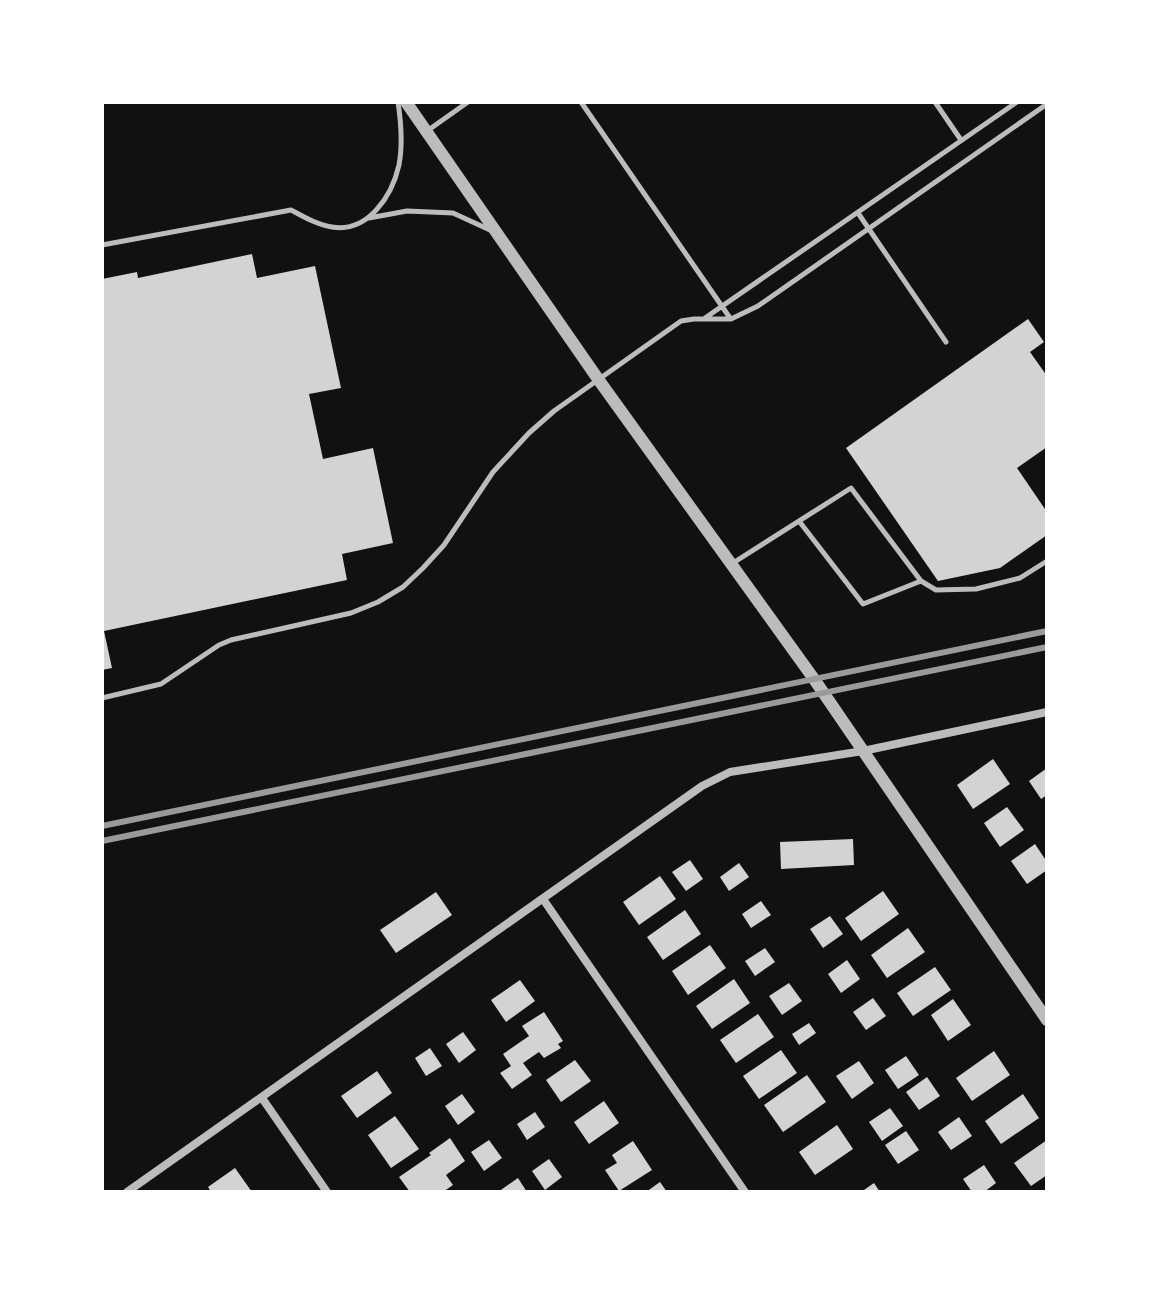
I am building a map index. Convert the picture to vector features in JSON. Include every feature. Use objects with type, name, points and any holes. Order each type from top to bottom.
[{"type":"street","points":[[406,102],[598,379],[732,563],[1047,1020]]},
{"type":"street","points":[[127,1192],[702,786],[730,772],[863,751],[1047,712]]},
{"type":"street","points":[[543,899],[745,1192]]},
{"type":"street","points":[[262,1098],[327,1192]]},
{"type":"lane","points":[[368,218],[395,179],[401,139],[398,102]]},
{"type":"lane","points":[[426,131],[468,102]]},
{"type":"lane","points":[[581,102],[731,319]]},
{"type":"lane","points":[[935,102],[961,140]]},
{"type":"lane","points":[[704,319],[1017,102]]},
{"type":"lane","points":[[102,698],[161,684],[231,640],[351,613],[403,587],[444,545],[493,472],[547,416],[681,321],[731,319],[758,306],[1047,104]]},
{"type":"lane","points":[[102,245],[291,210],[334,228],[354,226],[368,218],[407,211],[453,213],[497,234]]},
{"type":"lane","points":[[858,213],[946,342]]},
{"type":"lane","points":[[732,563],[851,488],[921,581],[936,590],[976,589],[1020,578],[1047,561]]},
{"type":"lane","points":[[799,521],[863,604],[921,581]]},
{"type":"building","points":[[252,254],[257,278],[315,266],[341,388],[309,394],[323,459],[373,448],[393,543],[342,554],[347,580],[104,631],[112,668],[102,670],[102,279],[137,272],[138,278]]},
{"type":"building","points":[[1028,319],[1044,342],[1030,352],[1047,376],[1047,447],[1017,468],[1047,512],[1047,535],[1000,568],[938,581],[846,448]]},
{"type":"building","points":[[993,759],[1010,784],[973,809],[957,785]]},
{"type":"building","points":[[1047,768],[1047,795],[1041,799],[1029,781]]},
{"type":"building","points":[[1007,807],[1024,830],[1000,847],[984,823]]},
{"type":"building","points":[[853,839],[854,865],[781,869],[780,842]]},
{"type":"building","points":[[1035,844],[1047,862],[1047,870],[1027,884],[1011,861]]},
{"type":"building","points":[[690,860],[703,879],[686,891],[672,872]]},
{"type":"building","points":[[739,863],[749,877],[729,891],[720,877]]},
{"type":"building","points":[[660,876],[676,899],[639,925],[623,902]]},
{"type":"building","points":[[883,891],[899,914],[861,941],[845,918]]},
{"type":"building","points":[[436,892],[452,915],[396,953],[380,930]]},
{"type":"building","points":[[761,901],[771,915],[751,928],[742,914]]},
{"type":"building","points":[[685,910],[701,934],[663,960],[647,937]]},
{"type":"building","points":[[830,916],[843,934],[823,948],[810,929]]},
{"type":"building","points":[[908,928],[925,952],[887,978],[871,955]]},
{"type":"building","points":[[710,945],[726,968],[688,995],[672,971]]},
{"type":"building","points":[[765,948],[775,962],[755,976],[745,961]]},
{"type":"building","points":[[847,960],[860,979],[841,993],[828,974]]},
{"type":"building","points":[[935,967],[951,990],[913,1016],[897,993]]},
{"type":"building","points":[[734,979],[750,1003],[712,1029],[696,1006]]},
{"type":"building","points":[[520,980],[535,1001],[506,1022],[491,1000]]},
{"type":"building","points":[[789,983],[802,1001],[782,1015],[769,996]]},
{"type":"building","points":[[873,998],[886,1016],[866,1030],[853,1012]]},
{"type":"building","points":[[953,999],[971,1025],[948,1041],[931,1015]]},
{"type":"building","points":[[544,1012],[563,1041],[558,1044],[561,1048],[544,1058],[539,1052],[523,1063],[532,1075],[512,1089],[500,1073],[511,1066],[503,1054],[529,1036],[522,1026]]},
{"type":"building","points":[[758,1014],[774,1037],[736,1063],[720,1040]]},
{"type":"building","points":[[809,1023],[816,1033],[799,1045],[792,1034]]},
{"type":"building","points":[[463,1032],[476,1050],[459,1063],[446,1044]]},
{"type":"building","points":[[430,1048],[442,1066],[426,1076],[415,1058]]},
{"type":"building","points":[[781,1050],[797,1073],[759,1099],[743,1076]]},
{"type":"building","points":[[994,1051],[1010,1075],[972,1101],[956,1078]]},
{"type":"building","points":[[906,1056],[919,1075],[898,1089],[885,1070]]},
{"type":"building","points":[[575,1060],[591,1081],[561,1102],[546,1080]]},
{"type":"building","points":[[859,1061],[874,1083],[852,1099],[836,1076]]},
{"type":"building","points":[[377,1071],[392,1093],[357,1118],[341,1096]]},
{"type":"building","points":[[807,1075],[826,1102],[783,1132],[764,1105]]},
{"type":"building","points":[[927,1077],[940,1096],[919,1110],[906,1092]]},
{"type":"building","points":[[462,1094],[475,1112],[458,1125],[445,1106]]},
{"type":"building","points":[[1023,1094],[1039,1118],[1001,1144],[985,1121]]},
{"type":"building","points":[[604,1101],[619,1123],[589,1144],[574,1122]]},
{"type":"building","points":[[890,1108],[903,1126],[882,1141],[869,1122]]},
{"type":"building","points":[[535,1112],[545,1127],[527,1140],[517,1124]]},
{"type":"building","points":[[395,1116],[419,1149],[391,1168],[368,1135]]},
{"type":"building","points":[[959,1117],[972,1136],[951,1150],[938,1132]]},
{"type":"building","points":[[837,1125],[853,1149],[815,1175],[799,1152]]},
{"type":"building","points":[[906,1131],[919,1150],[898,1164],[885,1145]]},
{"type":"building","points":[[450,1138],[465,1161],[446,1175],[453,1185],[443,1192],[410,1192],[399,1177]]},
{"type":"building","points":[[489,1140],[502,1158],[484,1171],[471,1152]]},
{"type":"building","points":[[1047,1140],[1047,1175],[1031,1186],[1014,1163]]},
{"type":"building","points":[[633,1141],[652,1170],[619,1191],[605,1170],[617,1163],[612,1155]]},
{"type":"building","points":[[549,1159],[562,1177],[545,1190],[532,1171]]},
{"type":"building","points":[[984,1165],[996,1183],[984,1192],[972,1192],[963,1179]]},
{"type":"building","points":[[235,1168],[252,1192],[211,1192],[208,1187]]},
{"type":"building","points":[[518,1178],[527,1192],[498,1192]]},
{"type":"building","points":[[660,1182],[667,1192],[646,1192]]},
{"type":"building","points":[[874,1183],[880,1192],[861,1192]]},
{"type":"railway","points":[[102,826],[1047,631]]},
{"type":"railway","points":[[102,841],[1047,647]]}]
